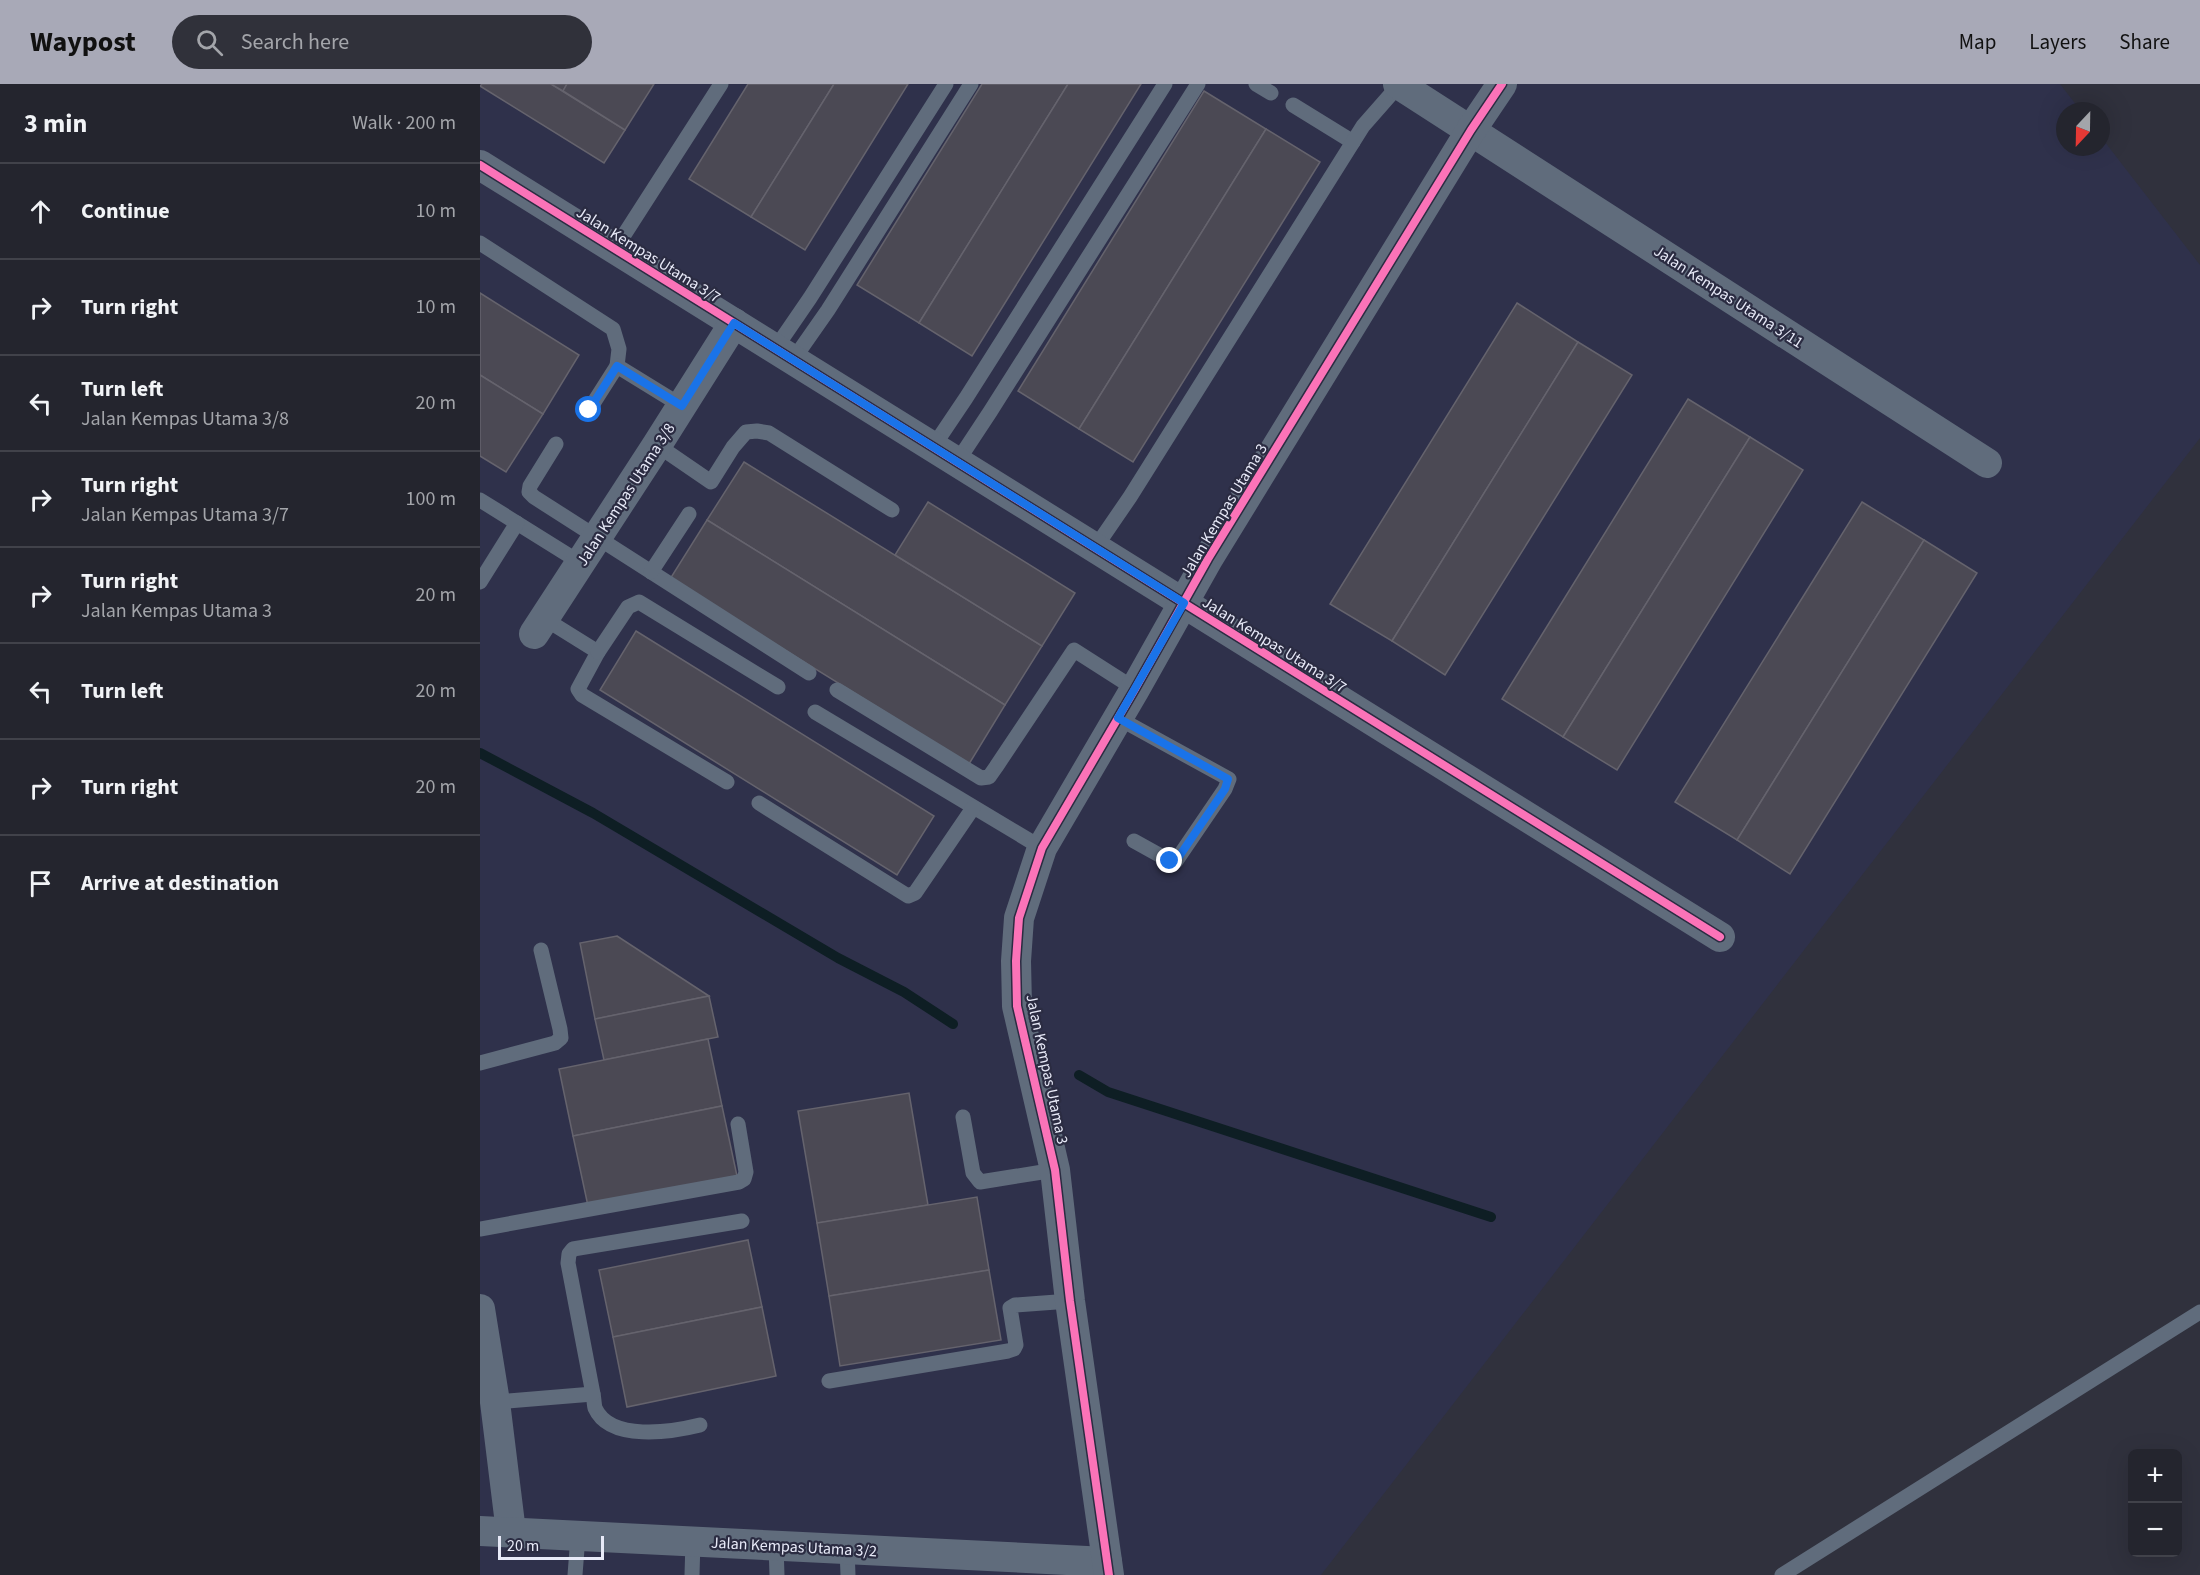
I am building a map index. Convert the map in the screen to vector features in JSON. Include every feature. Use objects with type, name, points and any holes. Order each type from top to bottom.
[{"type":"street","name":"Jalan Kempas Utama 3/11","points":[[1398,84],[1987,463]]},
{"type":"street","name":"Jalan Kempas Utama 3","points":[[1108,1568],[1070,1301],[1055,1170],[1017,1006],[1016,961],[1020,918],[1042,848],[1208,559],[1471,130],[1502,84]]},
{"type":"street","name":"Jalan Kempas Utama 3/7","points":[[480,165],[1720,937]]},
{"type":"street","name":"Jalan Kempas Utama 3/8","points":[[539,626],[734,323]]},
{"type":"street","points":[[480,1309],[483,1341],[495,1402],[511,1532]]},
{"type":"street","name":"Jalan Kempas Utama 3/2","points":[[480,1531],[776,1546],[848,1562],[1108,1568]]},
{"type":"lane","points":[[615,249],[721,84]]},
{"type":"lane","points":[[784,355],[810,298],[946,84]]},
{"type":"lane","points":[[784,355],[828,310],[971,84]]},
{"type":"lane","points":[[945,454],[972,389],[1165,84]]},
{"type":"lane","points":[[945,454],[1198,84]]},
{"type":"lane","points":[[1256,84],[1270,93]]},
{"type":"lane","points":[[1095,548],[1130,497],[1353,141],[1398,84]]},
{"type":"lane","points":[[1293,105],[1353,141]]},
{"type":"lane","points":[[480,243],[613,329],[619,349],[617,366],[589,410]]},
{"type":"lane","points":[[617,366],[682,406]]},
{"type":"lane","points":[[657,445],[711,482],[733,447],[746,432],[757,430],[769,433],[892,510]]},
{"type":"lane","points":[[556,444],[530,486],[529,492],[808,673]]},
{"type":"lane","points":[[480,500],[581,563]]},
{"type":"lane","points":[[651,572],[689,514]]},
{"type":"lane","points":[[480,582],[517,523]]},
{"type":"lane","points":[[727,783],[582,695],[578,689],[580,682],[628,606],[639,602],[778,687]]},
{"type":"lane","points":[[539,626],[598,652]]},
{"type":"lane","points":[[837,690],[981,778],[989,777],[1074,650],[1135,689]]},
{"type":"lane","points":[[815,711],[1042,848]]},
{"type":"lane","points":[[1118,718],[1228,779],[1225,789],[1176,861],[1170,861],[1134,842]]},
{"type":"lane","points":[[759,803],[908,896],[915,893],[973,808]]},
{"type":"lane","points":[[480,1063],[555,1044],[561,1038],[561,1029],[541,950]]},
{"type":"lane","points":[[963,1117],[973,1173],[980,1182],[1055,1170]]},
{"type":"lane","points":[[480,1230],[739,1182],[744,1179],[746,1172],[738,1124]]},
{"type":"lane","points":[[700,1425],[674,1431],[638,1433],[607,1422],[596,1409],[568,1263],[569,1254],[573,1249],[742,1221]]},
{"type":"lane","points":[[829,1381],[1008,1351],[1014,1349],[1016,1345],[1010,1308],[1015,1305],[1070,1301]]},
{"type":"lane","points":[[1782,1575],[2200,1312]]},
{"type":"lane","points":[[495,1402],[593,1394]]},
{"type":"lane","points":[[575,1575],[578,1536]]},
{"type":"lane","points":[[692,1575],[693,1541]]},
{"type":"lane","points":[[776,1546],[777,1575]]},
{"type":"shaded area","points":[[480,84],[2060,84],[2074,102],[2056,102],[2056,156],[2110,156],[2110,149],[2200,265],[2200,438],[1321,1575],[480,1575]]},
{"type":"building","points":[[482,84],[551,84],[625,130],[604,163],[480,86]]},
{"type":"building","points":[[551,84],[567,84],[563,91]]},
{"type":"building","points":[[567,84],[654,84],[625,130],[563,91]]},
{"type":"building","points":[[748,84],[834,84],[751,217],[689,179]]},
{"type":"building","points":[[834,84],[908,84],[805,250],[751,217]]},
{"type":"building","points":[[982,84],[1068,84],[919,323],[857,285]]},
{"type":"building","points":[[1068,84],[1141,84],[972,356],[919,323]]},
{"type":"building","points":[[1204,91],[1266,129],[1079,429],[1018,391]]},
{"type":"building","points":[[1266,129],[1320,162],[1133,462],[1079,429]]},
{"type":"building","points":[[480,293],[579,355],[543,414],[480,375]]},
{"type":"building","points":[[1517,303],[1578,342],[1392,641],[1330,604]]},
{"type":"building","points":[[1578,342],[1632,375],[1445,675],[1392,641]]},
{"type":"building","points":[[480,375],[543,414],[506,472],[480,456]]},
{"type":"building","points":[[1688,399],[1750,437],[1563,737],[1502,699]]},
{"type":"building","points":[[1750,437],[1803,470],[1617,770],[1563,737]]},
{"type":"building","points":[[744,462],[1042,646],[1005,705],[707,520]]},
{"type":"building","points":[[928,502],[1075,593],[1042,646],[895,555]]},
{"type":"building","points":[[1862,502],[1924,540],[1737,840],[1675,802]]},
{"type":"building","points":[[707,520],[1005,705],[969,764],[670,579]]},
{"type":"building","points":[[1924,540],[1977,573],[1790,874],[1737,840]]},
{"type":"building","points":[[636,631],[934,816],[897,875],[600,690]]},
{"type":"building","points":[[617,936],[709,996],[595,1019],[580,943]]},
{"type":"building","points":[[709,996],[718,1037],[604,1060],[595,1019]]},
{"type":"building","points":[[708,1039],[722,1106],[573,1136],[559,1069]]},
{"type":"building","points":[[909,1093],[928,1205],[817,1223],[798,1111]]},
{"type":"building","points":[[722,1106],[737,1176],[588,1206],[573,1136]]},
{"type":"building","points":[[977,1197],[989,1270],[829,1296],[817,1223]]},
{"type":"building","points":[[748,1240],[762,1307],[613,1337],[599,1270]]},
{"type":"building","points":[[989,1270],[1001,1340],[840,1366],[829,1296]]},
{"type":"building","points":[[762,1307],[776,1376],[627,1407],[613,1337]]},
{"type":"waterway","points":[[480,753],[593,813],[838,958],[904,992],[953,1024]]},
{"type":"waterway","points":[[1079,1075],[1108,1092],[1491,1217]]},
{"type":"cycle path","points":[[1109,1575],[1070,1301],[1055,1170],[1017,1006],[1016,961],[1019,918],[1042,848],[1208,559],[1471,130],[1502,84]]},
{"type":"cycle path","points":[[480,165],[1720,937]]},
{"type":"route","points":[[589,410],[617,366],[682,406],[734,323],[1184,603],[1118,718],[1228,779],[1225,789],[1193,837],[1176,861],[1170,861]]}]
